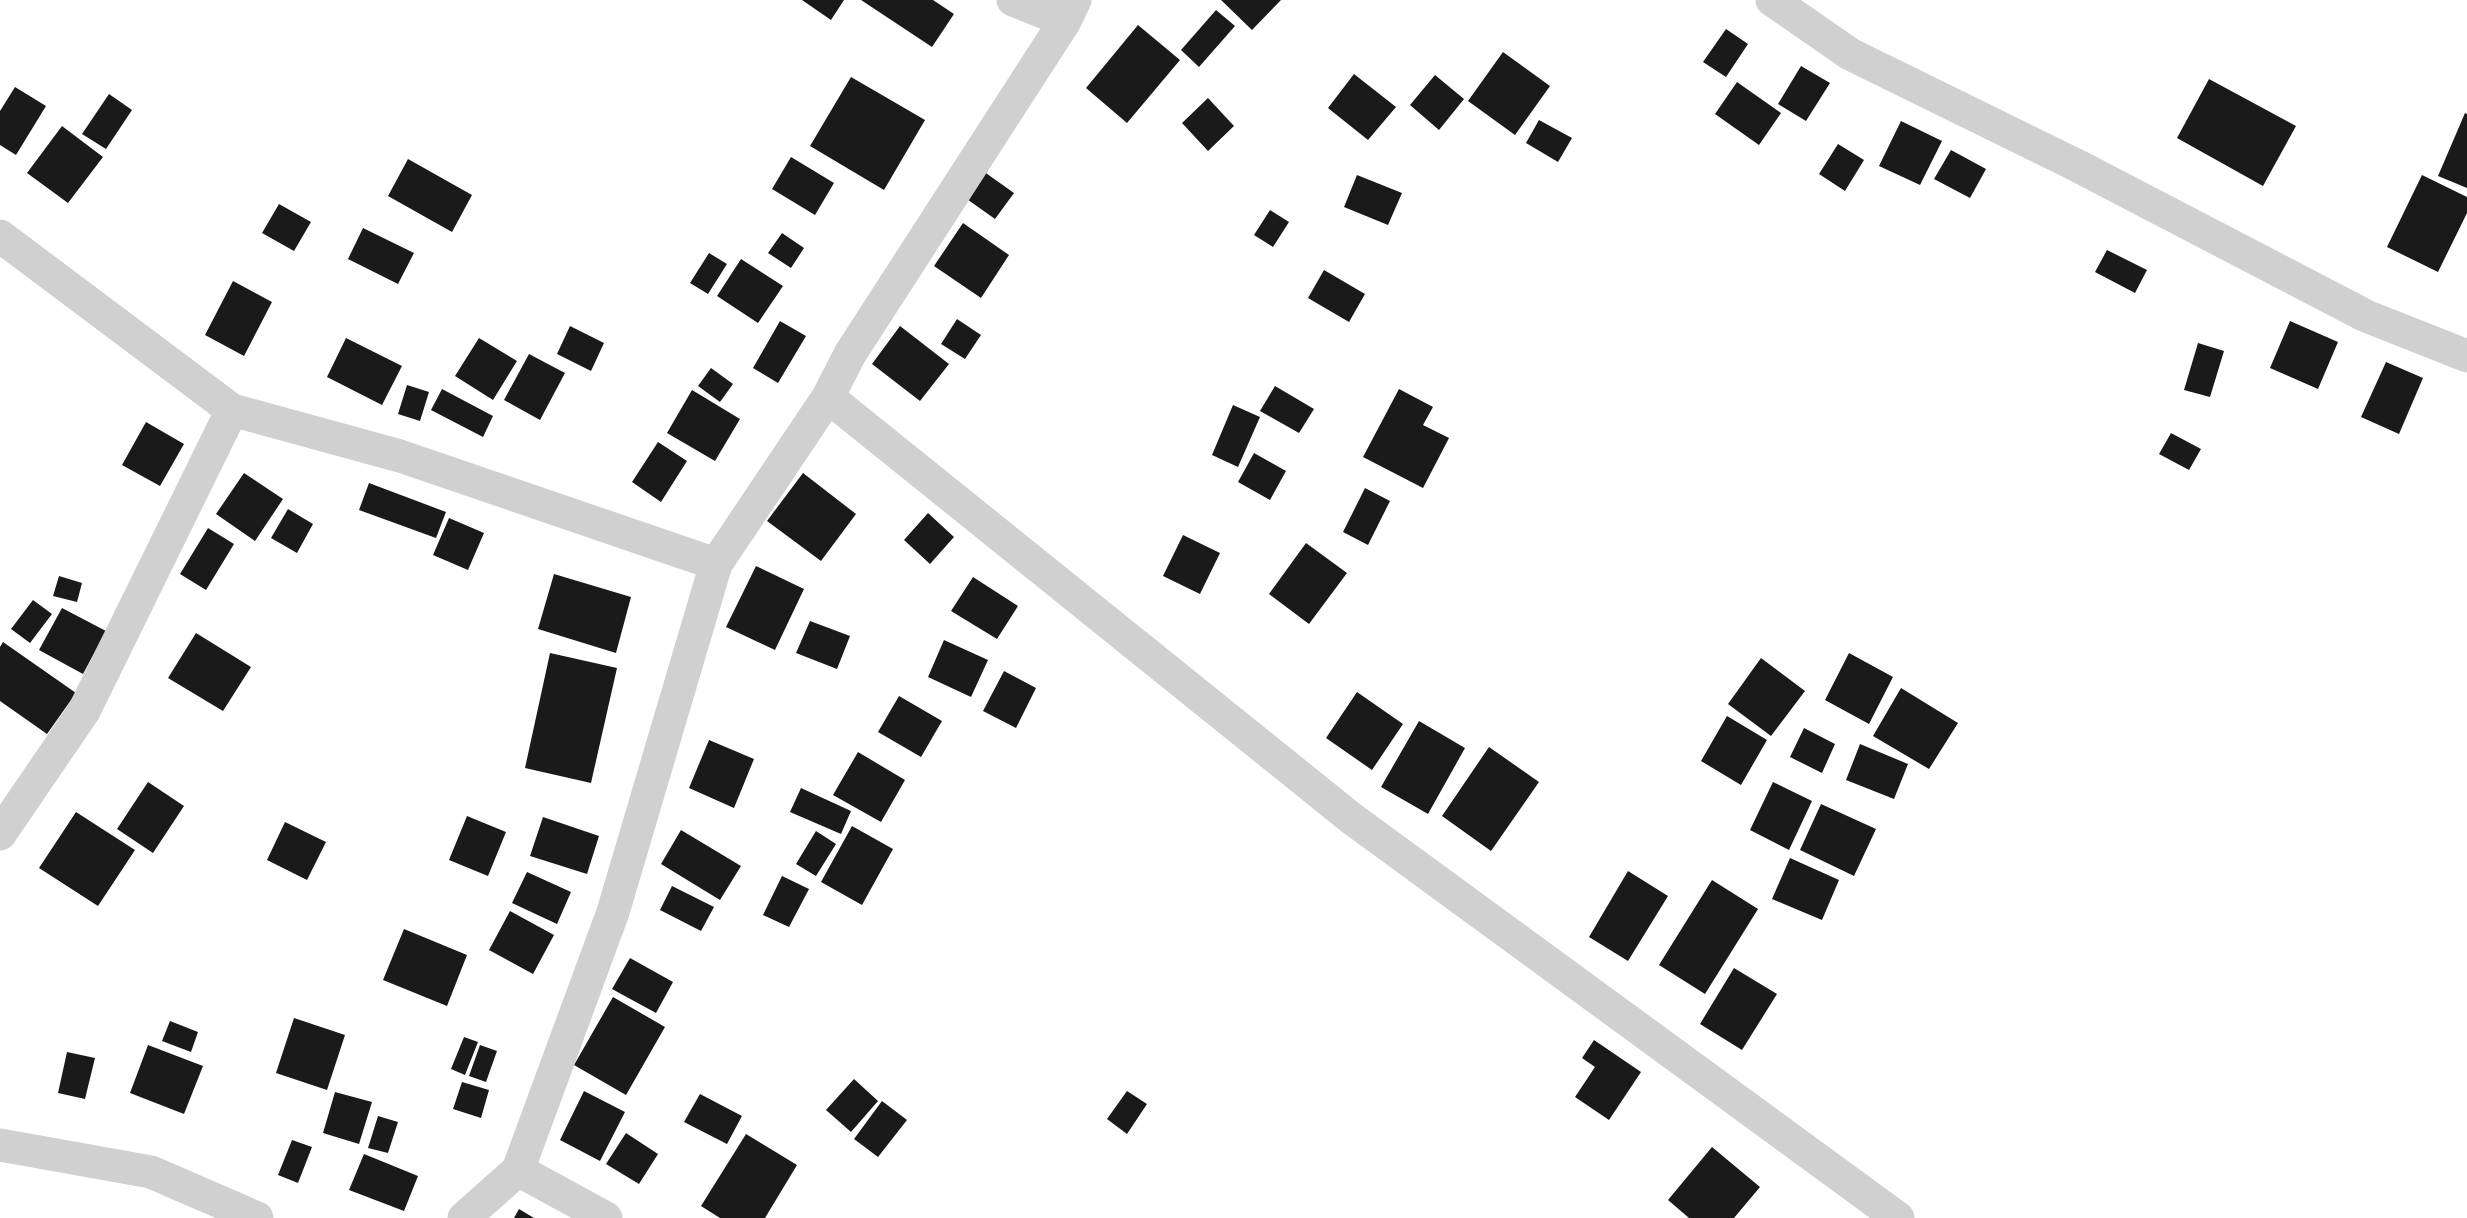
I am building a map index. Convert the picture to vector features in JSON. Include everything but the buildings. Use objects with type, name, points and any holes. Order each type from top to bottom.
[{"type":"street","points":[[464,1218],[518,1170],[613,912],[716,564],[828,397],[850,354],[1070,10],[1013,0]]},
{"type":"street","points":[[1772,0],[1850,54],[2078,166],[2366,316],[2467,356]]},
{"type":"street","points":[[0,236],[232,410],[400,456],[716,564]]},
{"type":"street","points":[[828,397],[1351,818],[1898,1218]]},
{"type":"street","points":[[0,834],[84,711],[232,410]]},
{"type":"street","points":[[0,1145],[151,1172],[257,1218]]},
{"type":"street","points":[[518,1170],[606,1218]]}]
